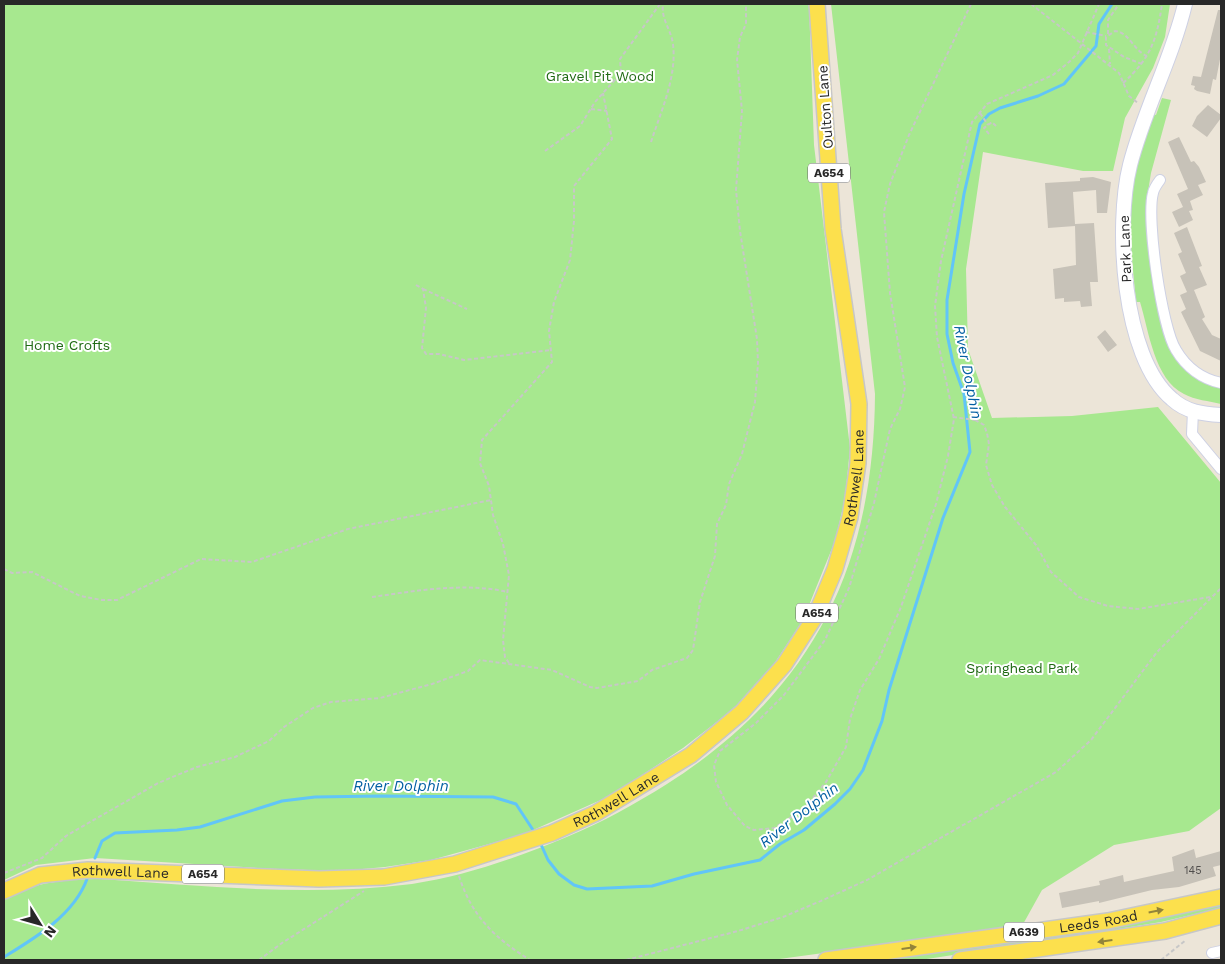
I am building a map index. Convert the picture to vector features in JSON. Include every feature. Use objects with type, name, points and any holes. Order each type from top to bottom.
[{"type":"main road","name":"Oulton Lane","points":[[817,4],[833,229],[839,270]]},
{"type":"main road","name":"Rothwell Lane","points":[[4,891],[40,875],[83,870],[319,879],[384,877],[455,864],[552,833],[596,812],[691,755],[742,712],[784,666],[815,617],[838,560],[850,517],[858,463],[859,404],[839,270]]},
{"type":"main road","name":"Leeds Road","points":[[826,960],[1108,921],[1221,897]]},
{"type":"main road","name":"Leeds Road","points":[[960,960],[1156,933],[1221,916]]},
{"type":"street","name":"Park Lane","points":[[1185,4],[1173,46],[1130,166],[1124,205],[1124,234],[1127,298],[1148,368],[1160,388],[1172,400],[1193,411]]},
{"type":"street","name":"Park Lane","points":[[1160,180],[1152,194],[1151,204],[1154,247],[1171,341],[1180,356],[1191,368],[1204,377],[1221,383]]},
{"type":"street","points":[[1221,415],[1193,411],[1192,434],[1221,469]]},
{"type":"path","points":[[545,151],[580,126],[603,93],[621,72],[620,59],[661,4]]},
{"type":"path","points":[[651,142],[670,80],[674,56],[670,32],[663,20],[661,4]]},
{"type":"path","points":[[4,873],[42,858],[66,836],[158,783],[198,767],[235,757],[269,741],[284,727],[313,708],[331,702],[380,698],[432,684],[468,671],[480,660],[552,670],[590,687],[597,688],[638,681],[659,667],[681,661],[693,650],[700,602],[715,556],[717,524],[726,505],[729,484],[742,454],[755,402],[758,339],[740,231],[736,190],[742,111],[737,60],[740,37],[746,24],[746,4]]},
{"type":"path","points":[[971,4],[909,135],[890,184],[884,212],[890,293],[905,387],[900,409],[888,438],[874,503],[849,588],[825,640],[790,687],[756,723],[720,751],[714,765],[716,782],[727,805],[745,826],[760,831],[774,828],[804,809],[826,782],[846,747],[850,718],[860,690],[878,659],[901,607],[936,504],[948,456],[954,419],[937,337],[935,306],[941,261],[972,122],[987,104],[1002,96],[1053,76],[1078,53],[1099,4]]},
{"type":"path","points":[[1031,4],[1100,56],[1119,73],[1129,96]]},
{"type":"path","points":[[1110,65],[1106,36],[1108,20],[1119,4]]},
{"type":"path","points":[[1123,83],[1142,64],[1158,34],[1162,4]]},
{"type":"path","points":[[1086,32],[1106,36],[1115,30],[1119,31],[1134,44],[1140,53],[1147,56]]},
{"type":"path","points":[[1109,47],[1124,57],[1142,64]]},
{"type":"path","points":[[510,663],[505,657],[502,640],[509,575],[489,486],[480,463],[482,440],[552,362],[549,331],[554,302],[570,260],[574,221],[574,186],[612,139],[603,93]]},
{"type":"path","points":[[591,109],[607,111]]},
{"type":"path","points":[[980,112],[988,125]]},
{"type":"path","points":[[989,134],[984,128],[992,122],[996,126]]},
{"type":"path","points":[[416,285],[467,309]]},
{"type":"path","points":[[423,289],[426,308],[422,348],[426,354],[439,354],[464,360],[551,350]]},
{"type":"path","points":[[954,419],[953,417],[975,420],[984,425],[988,444],[986,465],[992,486],[1005,507],[1036,545],[1051,572],[1080,597],[1108,606],[1138,609],[1212,596]]},
{"type":"path","points":[[4,569],[12,572],[32,572],[80,596],[102,600],[117,600],[200,559],[252,562],[348,529],[491,500]]},
{"type":"path","points":[[372,597],[454,587],[494,589],[508,592]]},
{"type":"path","points":[[626,960],[738,931],[783,917],[823,900],[876,876],[1056,772],[1091,740],[1157,652],[1221,588]]},
{"type":"path","points":[[455,864],[463,889],[478,916],[499,940],[530,960]]},
{"type":"path","points":[[259,960],[282,943],[348,903],[384,877]]},
{"type":"path","points":[[1161,960],[1186,940]]},
{"type":"green space","points":[[4,4],[809,4],[814,145],[850,448],[845,499],[835,541],[803,620],[774,664],[740,704],[683,748],[612,795],[522,835],[431,860],[340,871],[95,858],[36,865],[4,880]]},
{"type":"green space","name":"Springhead Park","points":[[831,4],[1170,4],[1165,37],[1153,68],[1125,118],[1113,171],[1083,171],[983,152],[966,269],[968,349],[992,418],[1072,416],[1158,407],[1221,483],[1221,808],[1189,831],[1114,845],[1042,890],[1022,926],[772,960],[4,960],[4,899],[38,885],[101,879],[256,889],[334,890],[373,888],[432,881],[492,865],[582,831],[643,799],[718,748],[761,708],[797,665],[825,619],[847,568],[863,514],[872,456],[875,394]]},
{"type":"green space","points":[[1162,98],[1171,100],[1151,173],[1146,204],[1149,247],[1168,344],[1221,388],[1221,404],[1188,396],[1174,387],[1159,366],[1140,302],[1136,302],[1130,234],[1132,182],[1141,146],[1153,114],[1156,115]]},
{"type":"green space","points":[[1221,903],[1221,908],[1161,922],[1044,941],[1044,937]]},
{"type":"green space","points":[[1038,938],[1039,942],[920,960],[867,960]]},
{"type":"building","points":[[1218,10],[1221,10],[1221,54],[1216,80],[1213,79],[1210,94],[1197,91],[1194,89],[1195,86],[1191,85],[1193,76],[1201,77]]},
{"type":"building","points":[[1208,105],[1221,115],[1221,118],[1207,137],[1192,126],[1197,116]]},
{"type":"building","points":[[1179,137],[1191,162],[1194,161],[1199,167],[1206,182],[1198,185],[1203,195],[1190,201],[1193,210],[1189,211],[1193,220],[1179,227],[1172,212],[1183,207],[1177,194],[1188,189],[1168,142]]},
{"type":"building","points":[[1093,177],[1111,182],[1107,213],[1097,213],[1096,190],[1073,192],[1075,224],[1094,223],[1098,282],[1090,282],[1092,306],[1081,307],[1080,301],[1064,302],[1064,298],[1055,299],[1053,269],[1076,265],[1075,226],[1048,228],[1045,183],[1080,181],[1080,178]]},
{"type":"building","points":[[1187,227],[1202,266],[1199,267],[1207,285],[1194,290],[1205,317],[1202,319],[1212,335],[1221,339],[1221,361],[1200,351],[1181,312],[1186,309],[1180,295],[1187,292],[1180,276],[1186,273],[1178,254],[1182,252],[1174,233]]},
{"type":"building","points":[[1105,330],[1117,345],[1108,352],[1097,337]]},
{"type":"building","points":[[1194,849],[1196,858],[1221,851],[1221,865],[1213,867],[1216,876],[1179,887],[1152,890],[1099,903],[1099,901],[1062,908],[1059,893],[1100,885],[1099,881],[1123,875],[1124,882],[1174,871],[1172,857]]},
{"type":"waterway","name":"River Dolphin","points":[[539,840],[548,860],[559,874],[574,885],[587,889],[652,886],[694,874],[760,860],[780,844],[804,830],[850,789],[863,770],[882,721],[889,690],[943,518],[970,452],[964,394],[953,363],[947,334],[947,300],[964,194],[980,124],[989,114],[1000,108],[1038,96],[1064,84],[1096,46],[1099,24],[1112,4]]},
{"type":"waterway","name":"River Dolphin","points":[[95,858],[102,841],[115,833],[200,827],[282,801],[315,797],[493,797],[516,804],[535,833]]},
{"type":"waterway","name":"River Dolphin","points":[[4,957],[28,942],[63,914],[73,904],[87,879]]},
{"type":"park label","name":"Gravel Pit Wood","points":[[600,76]]},
{"type":"park label","name":"Home Crofts","points":[[67,345]]}]
